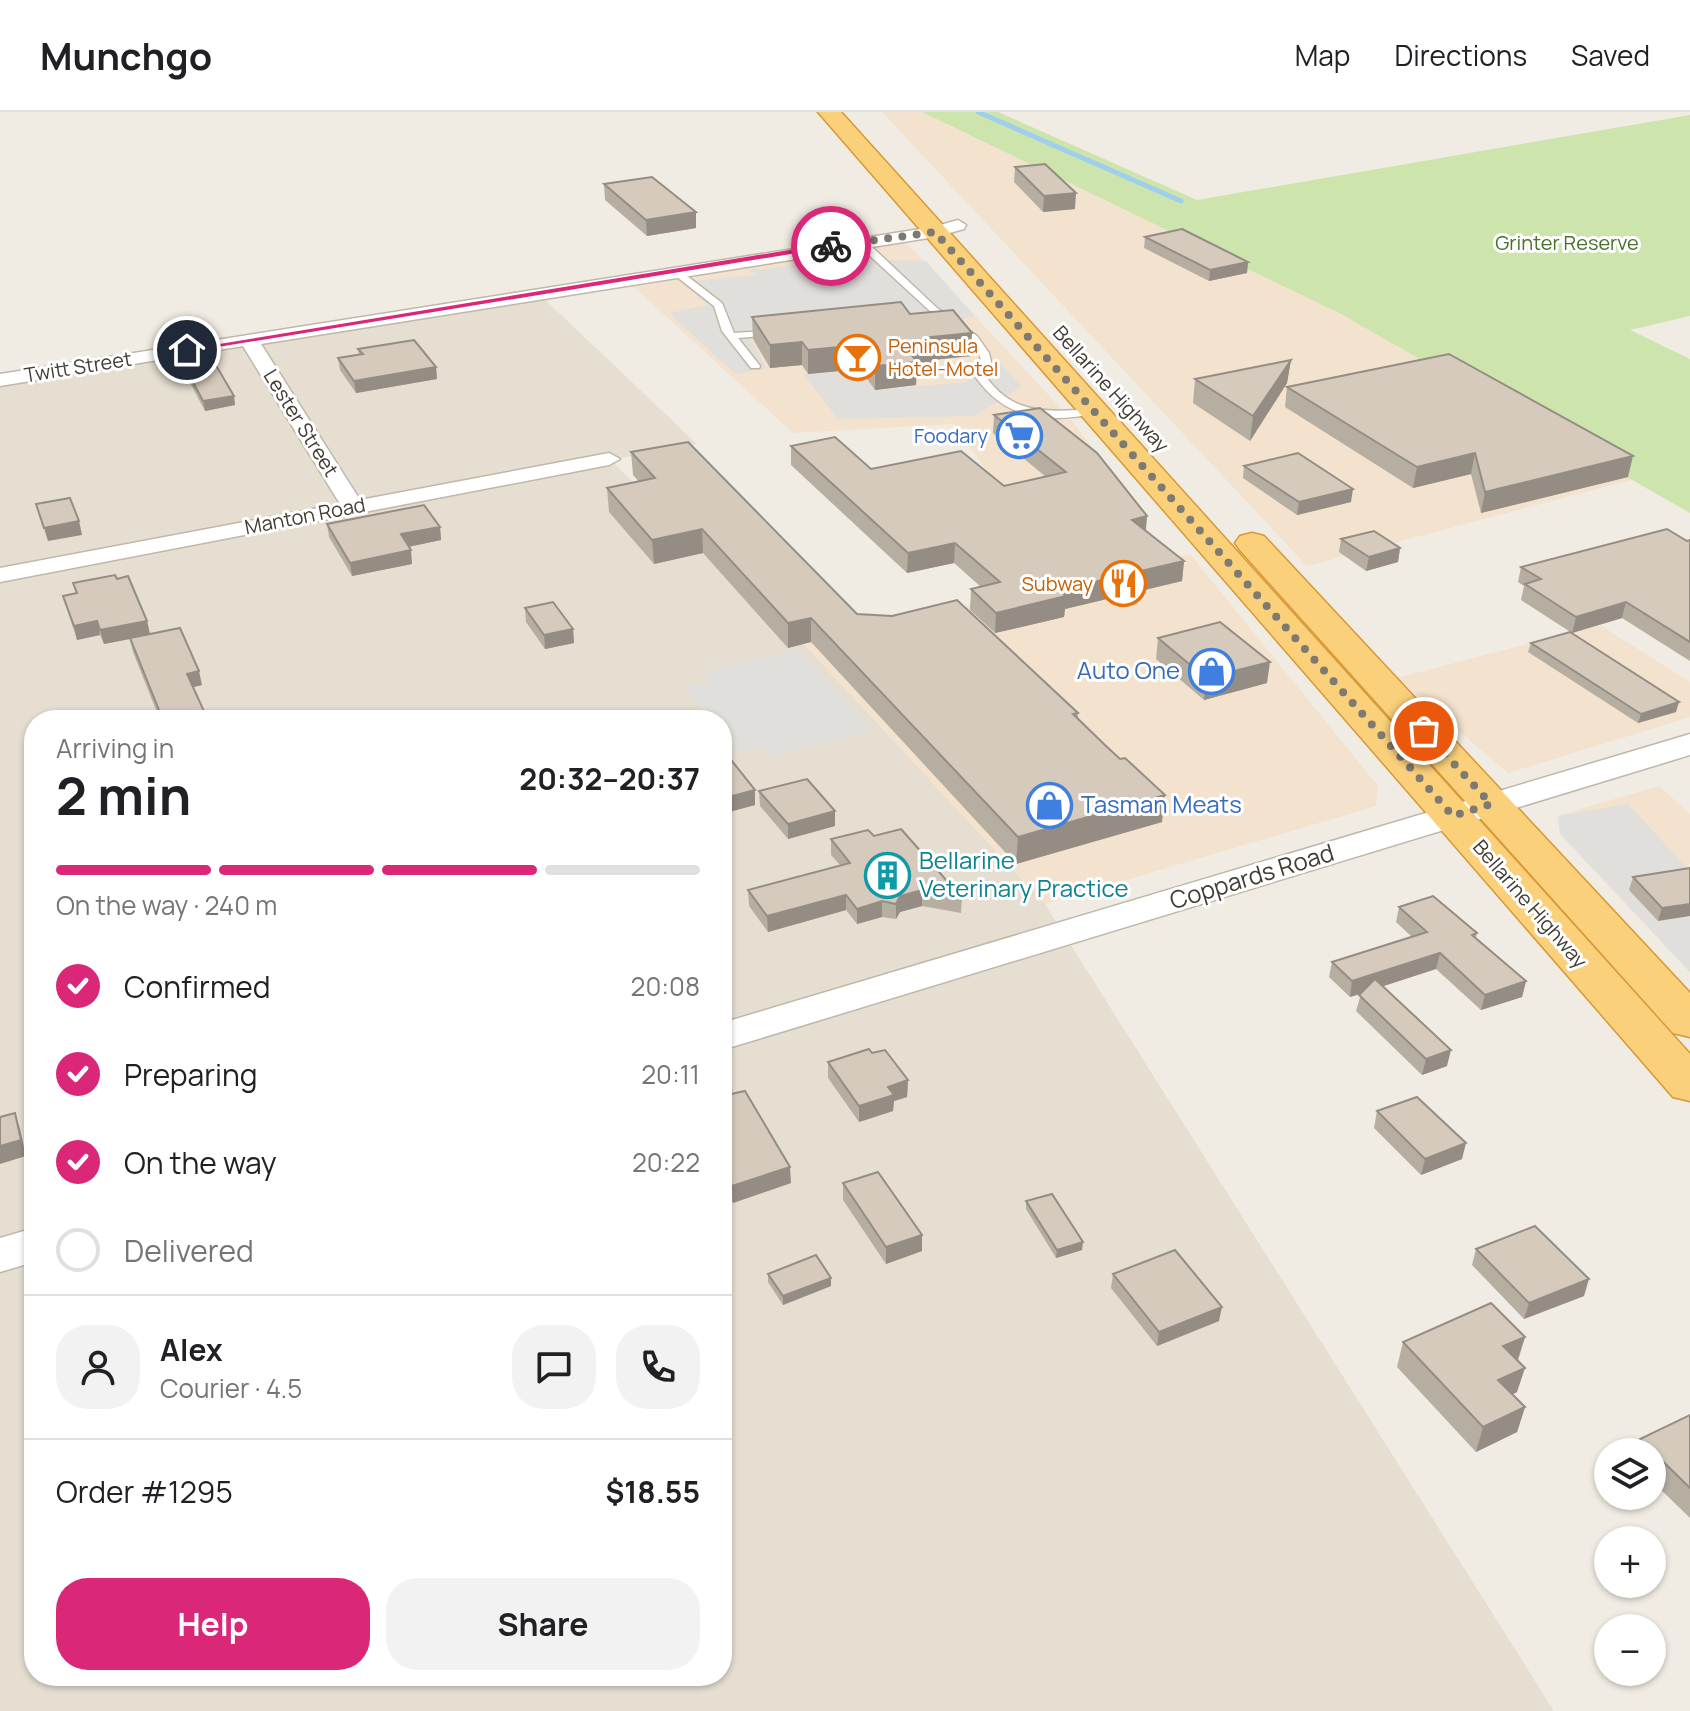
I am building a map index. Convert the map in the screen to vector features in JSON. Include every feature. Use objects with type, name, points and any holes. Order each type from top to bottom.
[{"type":"highway","name":"Bellarine Highway","points":[[829,112],[1111,408],[1472,810],[1690,1022]]},
{"type":"highway","name":"Bellarine Highway","points":[[855,112],[940,227]]},
{"type":"highway","name":"Bellarine Highway","points":[[1228,517],[1472,810],[1690,1085]]},
{"type":"street","name":"Twitt Street","points":[[0,380],[940,227]]},
{"type":"street","name":"Lester Street","points":[[249,340],[353,507]]},
{"type":"street","name":"Manton Road","points":[[0,575],[609,459]]},
{"type":"street","name":"Coppards Road","points":[[732,1034],[1690,744]]},
{"type":"street","points":[[0,1255],[24,1248]]},
{"type":"lane","points":[[863,240],[938,314],[959,326],[984,353],[986,362],[976,370],[995,399],[1036,413],[1111,408]]},
{"type":"lane","points":[[675,271],[719,305],[731,336],[755,366]]},
{"type":"lane","points":[[918,318],[938,314]]},
{"type":"lane","points":[[731,336],[793,330]]},
{"type":"shaded area","points":[[882,112],[922,112],[1341,314],[1635,479],[1307,566]]},
{"type":"shaded area","points":[[905,241],[1069,417],[1116,479],[1008,501],[954,424],[793,433],[634,287]]},
{"type":"shaded area","points":[[870,259],[926,261],[975,316],[961,319],[912,313],[746,329],[766,368],[735,374],[669,313],[708,305],[681,282],[757,275],[748,270]]},
{"type":"shaded area","points":[[538,293],[697,444],[610,460],[804,644],[1045,904],[1554,1711],[0,1711],[0,380]]},
{"type":"shaded area","points":[[996,359],[1022,386],[975,416],[838,419],[803,374],[860,369],[875,390],[969,382],[955,365]]},
{"type":"shaded area","points":[[1190,554],[1378,786],[1376,806],[1045,904],[804,644]]},
{"type":"shaded area","points":[[1600,625],[1690,682],[1690,717],[1508,773],[1397,678]]},
{"type":"shaded area","points":[[799,650],[873,731],[772,756],[764,746],[737,753],[732,747],[732,710],[702,710],[684,688],[711,681],[704,672]]},
{"type":"shaded area","points":[[1659,786],[1690,814],[1690,971],[1562,836],[1560,815]]},
{"type":"shaded area","points":[[1628,804],[1690,871],[1690,972],[1560,834],[1558,816]]},
{"type":"green space","name":"Grinter Reserve","points":[[922,112],[998,112],[1197,200],[1690,115],[1690,316],[1630,330],[1690,359],[1690,513],[1341,314]]},
{"type":"building","points":[[1045,164],[1076,193],[1044,196],[1015,167]]},
{"type":"building","points":[[652,177],[696,212],[646,220],[604,184]]},
{"type":"building","points":[[1182,229],[1248,262],[1210,270],[1145,237]]},
{"type":"building","points":[[901,302],[910,314],[953,310],[972,333],[931,337],[933,339],[904,345],[917,362],[875,366],[860,345],[808,350],[802,342],[770,345],[752,317]]},
{"type":"building","points":[[414,340],[436,367],[354,381],[338,358],[363,354],[358,349]]},
{"type":"building","points":[[1449,354],[1633,456],[1485,492],[1475,453],[1417,467],[1287,387]]},
{"type":"building","points":[[1291,360],[1253,416],[1195,379]]},
{"type":"building","points":[[214,362],[234,396],[203,401],[185,367]]},
{"type":"building","points":[[1040,408],[1097,453],[1147,516],[1132,520],[1184,561],[1059,590],[1066,596],[996,613],[971,589],[1000,582],[955,543],[908,553],[791,446],[835,437],[871,469],[961,451],[1004,486],[1066,472],[994,415]]},
{"type":"building","points":[[688,442],[857,614],[892,616],[957,600],[1078,713],[1073,714],[1106,746],[1120,759],[1125,758],[1165,795],[1018,837],[811,618],[788,623],[702,529],[652,540],[607,488],[655,478],[631,452]]},
{"type":"building","points":[[1298,453],[1353,489],[1299,502],[1244,466]]},
{"type":"building","points":[[70,498],[79,521],[44,528],[36,504]]},
{"type":"building","points":[[424,505],[440,527],[401,534],[411,550],[350,563],[327,524]]},
{"type":"building","points":[[1667,529],[1690,540],[1690,642],[1626,602],[1576,617],[1525,584],[1541,579],[1521,567]]},
{"type":"building","points":[[1374,531],[1400,548],[1369,557],[1341,539]]},
{"type":"building","points":[[115,575],[117,579],[128,576],[147,621],[100,630],[97,621],[74,626],[63,596],[77,593],[73,583]]},
{"type":"building","points":[[553,602],[573,629],[544,635],[525,608]]},
{"type":"building","points":[[1220,622],[1270,662],[1206,678],[1158,638]]},
{"type":"building","points":[[180,628],[199,671],[187,674],[203,710],[159,710],[130,638]]},
{"type":"building","points":[[1570,632],[1679,702],[1641,714],[1531,643]]},
{"type":"building","points":[[732,761],[755,790],[732,796]]},
{"type":"building","points":[[807,779],[835,811],[788,824],[759,791]]},
{"type":"building","points":[[901,829],[962,898],[922,890],[900,896],[896,904],[882,901],[857,909],[846,895],[767,916],[748,890],[850,863],[831,839],[868,830],[874,836]]},
{"type":"building","points":[[1690,868],[1690,904],[1662,908],[1633,877]]},
{"type":"building","points":[[1433,896],[1477,933],[1472,935],[1526,981],[1485,995],[1440,953],[1352,981],[1332,962],[1427,932],[1399,907]]},
{"type":"building","points":[[1375,979],[1451,1050],[1426,1059],[1359,995]]},
{"type":"building","points":[[869,1049],[872,1053],[885,1050],[908,1080],[888,1087],[894,1095],[859,1106],[828,1062]]},
{"type":"building","points":[[745,1091],[790,1167],[732,1186],[732,1094]]},
{"type":"building","points":[[1417,1097],[1466,1143],[1425,1159],[1377,1111]]},
{"type":"building","points":[[15,1113],[21,1140],[0,1146],[0,1117]]},
{"type":"building","points":[[878,1172],[922,1235],[886,1247],[843,1183]]},
{"type":"building","points":[[1052,1194],[1083,1242],[1057,1250],[1026,1201]]},
{"type":"building","points":[[1535,1226],[1589,1279],[1529,1303],[1476,1249]]},
{"type":"building","points":[[1175,1250],[1222,1307],[1159,1332],[1113,1274]]},
{"type":"building","points":[[816,1255],[831,1278],[783,1296],[768,1274]]},
{"type":"building","points":[[1491,1303],[1525,1337],[1503,1346],[1525,1368],[1498,1380],[1525,1407],[1483,1427],[1403,1342]]},
{"type":"building","points":[[1690,1415],[1690,1488],[1666,1464],[1666,1438],[1642,1438]]},
{"type":"waterway","points":[[978,112],[1181,201]]},
{"type":"way so far","points":[[831,246],[935,232],[1453,816],[1491,804],[1424,731]]},
{"type":"place","name":"Peninsula Hotel-Motel","points":[[857,358]]},
{"type":"place","name":"Foodary","points":[[1019,436]]},
{"type":"place","name":"Subway","points":[[1124,584]]},
{"type":"place","name":"Auto One","points":[[1211,671]]},
{"type":"place","name":"Tasman Meats","points":[[1050,805]]},
{"type":"place","name":"Bellarine Veterinary Practice","points":[[888,875]]},
{"type":"route","points":[[187,350],[831,246]]}]
